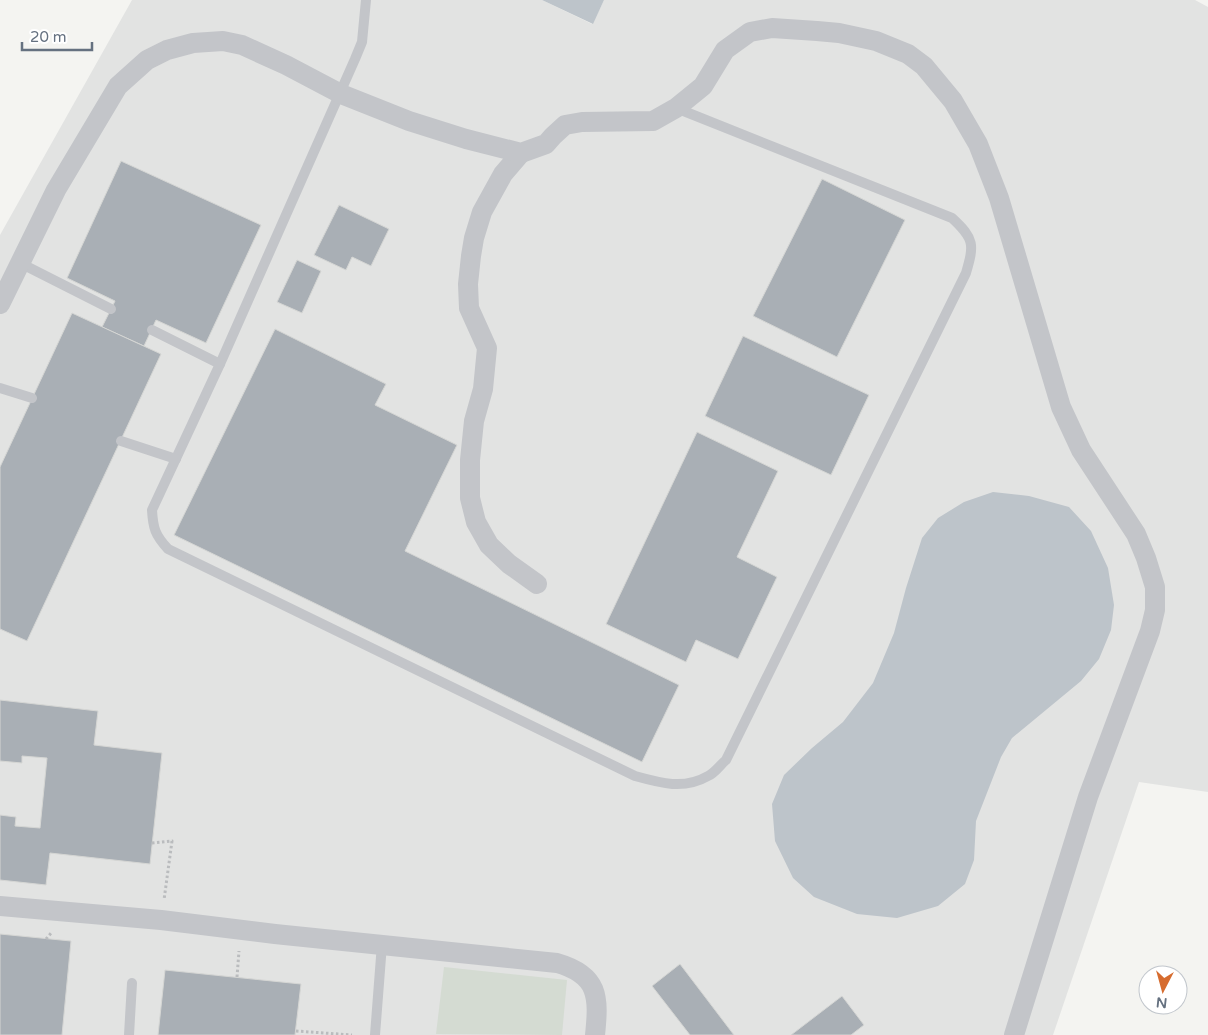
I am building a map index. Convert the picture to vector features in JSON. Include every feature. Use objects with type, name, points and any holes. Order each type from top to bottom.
[{"type":"street","points":[[537,584],[509,564],[489,545],[476,522],[470,498],[470,460],[474,421],[483,389],[488,348],[469,308],[468,284],[474,238],[482,212],[503,174],[521,153],[546,144],[565,125],[582,122],[653,121],[676,108],[703,86],[725,50],[750,32],[772,28],[839,33],[876,41],[908,54],[924,66],[953,101],[978,144],[999,198],[1060,407],[1080,450],[1136,534],[1155,587],[1155,610],[1150,631],[1088,797],[1014,1035]]},
{"type":"street","points":[[0,304],[56,190],[118,86],[147,60],[167,50],[193,43],[223,41],[242,45],[341,94],[409,121],[466,139],[521,153]]},
{"type":"street","points":[[0,906],[161,920],[275,934],[557,963],[574,968],[587,979],[595,992],[598,1010],[595,1035]]},
{"type":"lane","points":[[366,0],[362,42],[341,94],[220,364],[152,510],[153,526],[159,539],[168,548],[635,776],[665,784],[690,784],[710,776],[726,760],[966,273],[973,250],[967,231],[952,218],[676,108]]},
{"type":"lane","points":[[20,264],[111,309]]},
{"type":"lane","points":[[152,330],[220,364]]},
{"type":"lane","points":[[0,388],[32,398]]},
{"type":"lane","points":[[120,441],[176,459]]},
{"type":"lane","points":[[375,1035],[382,944]]},
{"type":"lane","points":[[129,1035],[132,983]]},
{"type":"path","points":[[152,843],[172,842],[161,920]]},
{"type":"path","points":[[296,1031],[352,1035]]},
{"type":"shaded area","points":[[132,0],[542,0],[592,24],[604,0],[1195,0],[1208,7],[1208,792],[1139,782],[1053,1035],[0,1035],[0,235]]},
{"type":"shaded area","points":[[542,0],[604,0],[593,24]]},
{"type":"shaded area","points":[[993,492],[1029,496],[1069,507],[1091,531],[1108,568],[1114,605],[1111,630],[1099,659],[1081,681],[1012,738],[1001,757],[976,821],[974,860],[965,884],[938,906],[897,918],[857,914],[814,897],[793,878],[775,841],[772,804],[784,775],[843,722],[873,683],[894,633],[922,538],[938,518],[964,502]]},
{"type":"shaded area","points":[[444,967],[567,980],[562,1035],[436,1034]]},
{"type":"building","points":[[121,161],[261,225],[206,343],[156,320],[144,346],[102,327],[115,301],[67,278]]},
{"type":"building","points":[[822,179],[905,220],[837,357],[753,316]]},
{"type":"building","points":[[339,205],[389,229],[371,266],[352,257],[346,270],[314,255]]},
{"type":"building","points":[[297,260],[321,271],[302,313],[277,302]]},
{"type":"building","points":[[72,313],[161,354],[27,641],[0,629],[0,467]]},
{"type":"building","points":[[275,329],[386,384],[375,405],[457,445],[405,551],[679,685],[642,762],[174,535]]},
{"type":"building","points":[[743,336],[869,395],[831,475],[705,416]]},
{"type":"building","points":[[697,432],[778,471],[737,557],[777,577],[738,659],[696,640],[686,662],[606,624]]},
{"type":"building","points":[[0,700],[98,711],[94,745],[162,753],[150,864],[50,853],[46,885],[0,880],[0,815],[16,817],[15,826],[40,828],[47,758],[22,756],[22,763],[0,761]]},
{"type":"building","points":[[0,934],[71,941],[62,1035],[0,1035]]},
{"type":"building","points":[[680,964],[734,1035],[690,1035],[652,986]]},
{"type":"building","points":[[165,970],[301,984],[295,1035],[158,1035]]},
{"type":"building","points":[[842,996],[864,1025],[851,1035],[791,1035]]}]
